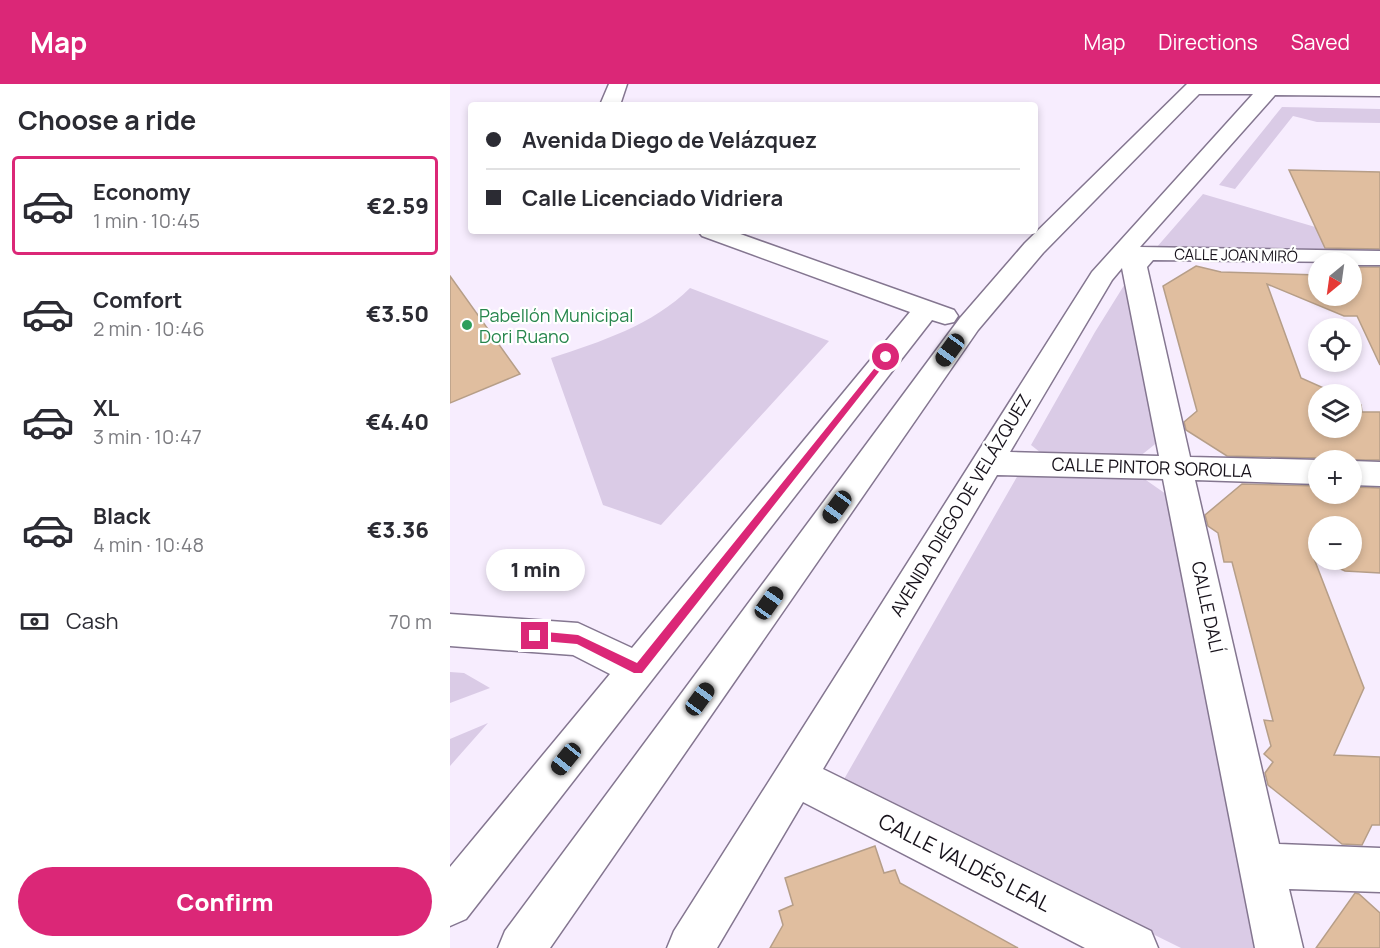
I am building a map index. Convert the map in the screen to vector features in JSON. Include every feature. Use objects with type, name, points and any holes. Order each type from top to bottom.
[{"type":"street","points":[[611,102],[618,84]]},
{"type":"street","points":[[522,948],[969,324],[1034,248],[1196,86],[1269,90],[1380,90]]},
{"type":"street","name":"AVENIDA DIEGO DE VELÁZQUEZ","points":[[691,948],[1101,277],[1251,107],[1269,90]]},
{"type":"street","points":[[718,234],[969,324]]},
{"type":"street","name":"CALLE JOAN MIRÓ","points":[[1134,266],[1148,253],[1380,258]]},
{"type":"street","name":"CALLE DALÍ","points":[[1134,266],[1179,468],[1279,948]]},
{"type":"street","points":[[450,903],[926,310]]},
{"type":"street","name":"CALLE PINTOR SOROLLA","points":[[986,463],[1308,472]]},
{"type":"street","points":[[1362,473],[1380,474]]},
{"type":"street","points":[[450,630],[578,639],[638,669]]},
{"type":"street","name":"CALLE VALDÉS LEAL","points":[[795,776],[1134,948]]},
{"type":"street","points":[[1262,866],[1380,870]]},
{"type":"shaded area","points":[[1282,107],[1380,109],[1380,123],[1317,122],[1293,116],[1235,189],[1219,185]]},
{"type":"shaded area","points":[[1203,194],[1346,236],[1380,237],[1380,251],[1156,248]]},
{"type":"shaded area","points":[[1128,279],[1164,437],[1139,457],[1041,453],[1031,445]]},
{"type":"shaded area","points":[[690,288],[829,341],[661,525],[603,505],[551,358],[607,339],[643,322],[660,312]]},
{"type":"shaded area","points":[[1018,475],[1143,478],[1176,501],[1266,948],[1181,948],[843,781]]},
{"type":"shaded area","points":[[450,672],[464,673],[490,688],[450,703]]},
{"type":"shaded area","points":[[488,723],[450,766],[450,739]]},
{"type":"building","points":[[1289,170],[1380,172],[1380,249],[1325,248]]},
{"type":"building","points":[[1196,266],[1221,272],[1308,275],[1308,301],[1267,284],[1301,378],[1314,384],[1308,384],[1308,438],[1362,438],[1362,412],[1380,412],[1380,460],[1362,460],[1362,450],[1308,450],[1308,458],[1227,456],[1186,430],[1184,422],[1197,411],[1163,286]]},
{"type":"building","points":[[1362,267],[1380,267],[1380,365],[1362,327],[1362,318],[1344,316],[1320,306],[1362,306]]},
{"type":"building","name":"Pabellón Municipal Dori Ruano","points":[[450,276],[520,374],[450,403]]},
{"type":"building","points":[[1242,484],[1308,486],[1308,504],[1362,504],[1362,487],[1380,488],[1380,573],[1343,570],[1362,570],[1362,516],[1308,516],[1308,570],[1318,570],[1364,688],[1334,755],[1380,757],[1380,825],[1372,825],[1362,845],[1342,844],[1268,785],[1265,773],[1273,762],[1264,754],[1271,746],[1264,720],[1273,721],[1232,562],[1224,562],[1218,533],[1208,526],[1205,515]]},
{"type":"building","points":[[875,846],[884,873],[895,870],[900,883],[1018,948],[770,948],[783,925],[779,911],[793,905],[785,878]]},
{"type":"building","points":[[1355,893],[1380,913],[1380,948],[1316,948]]},
{"type":"place","name":"Pabellón Municipal Dori Ruano","points":[[467,325]]},
{"type":"route","points":[[535,636],[578,639],[638,669],[886,357]]}]
